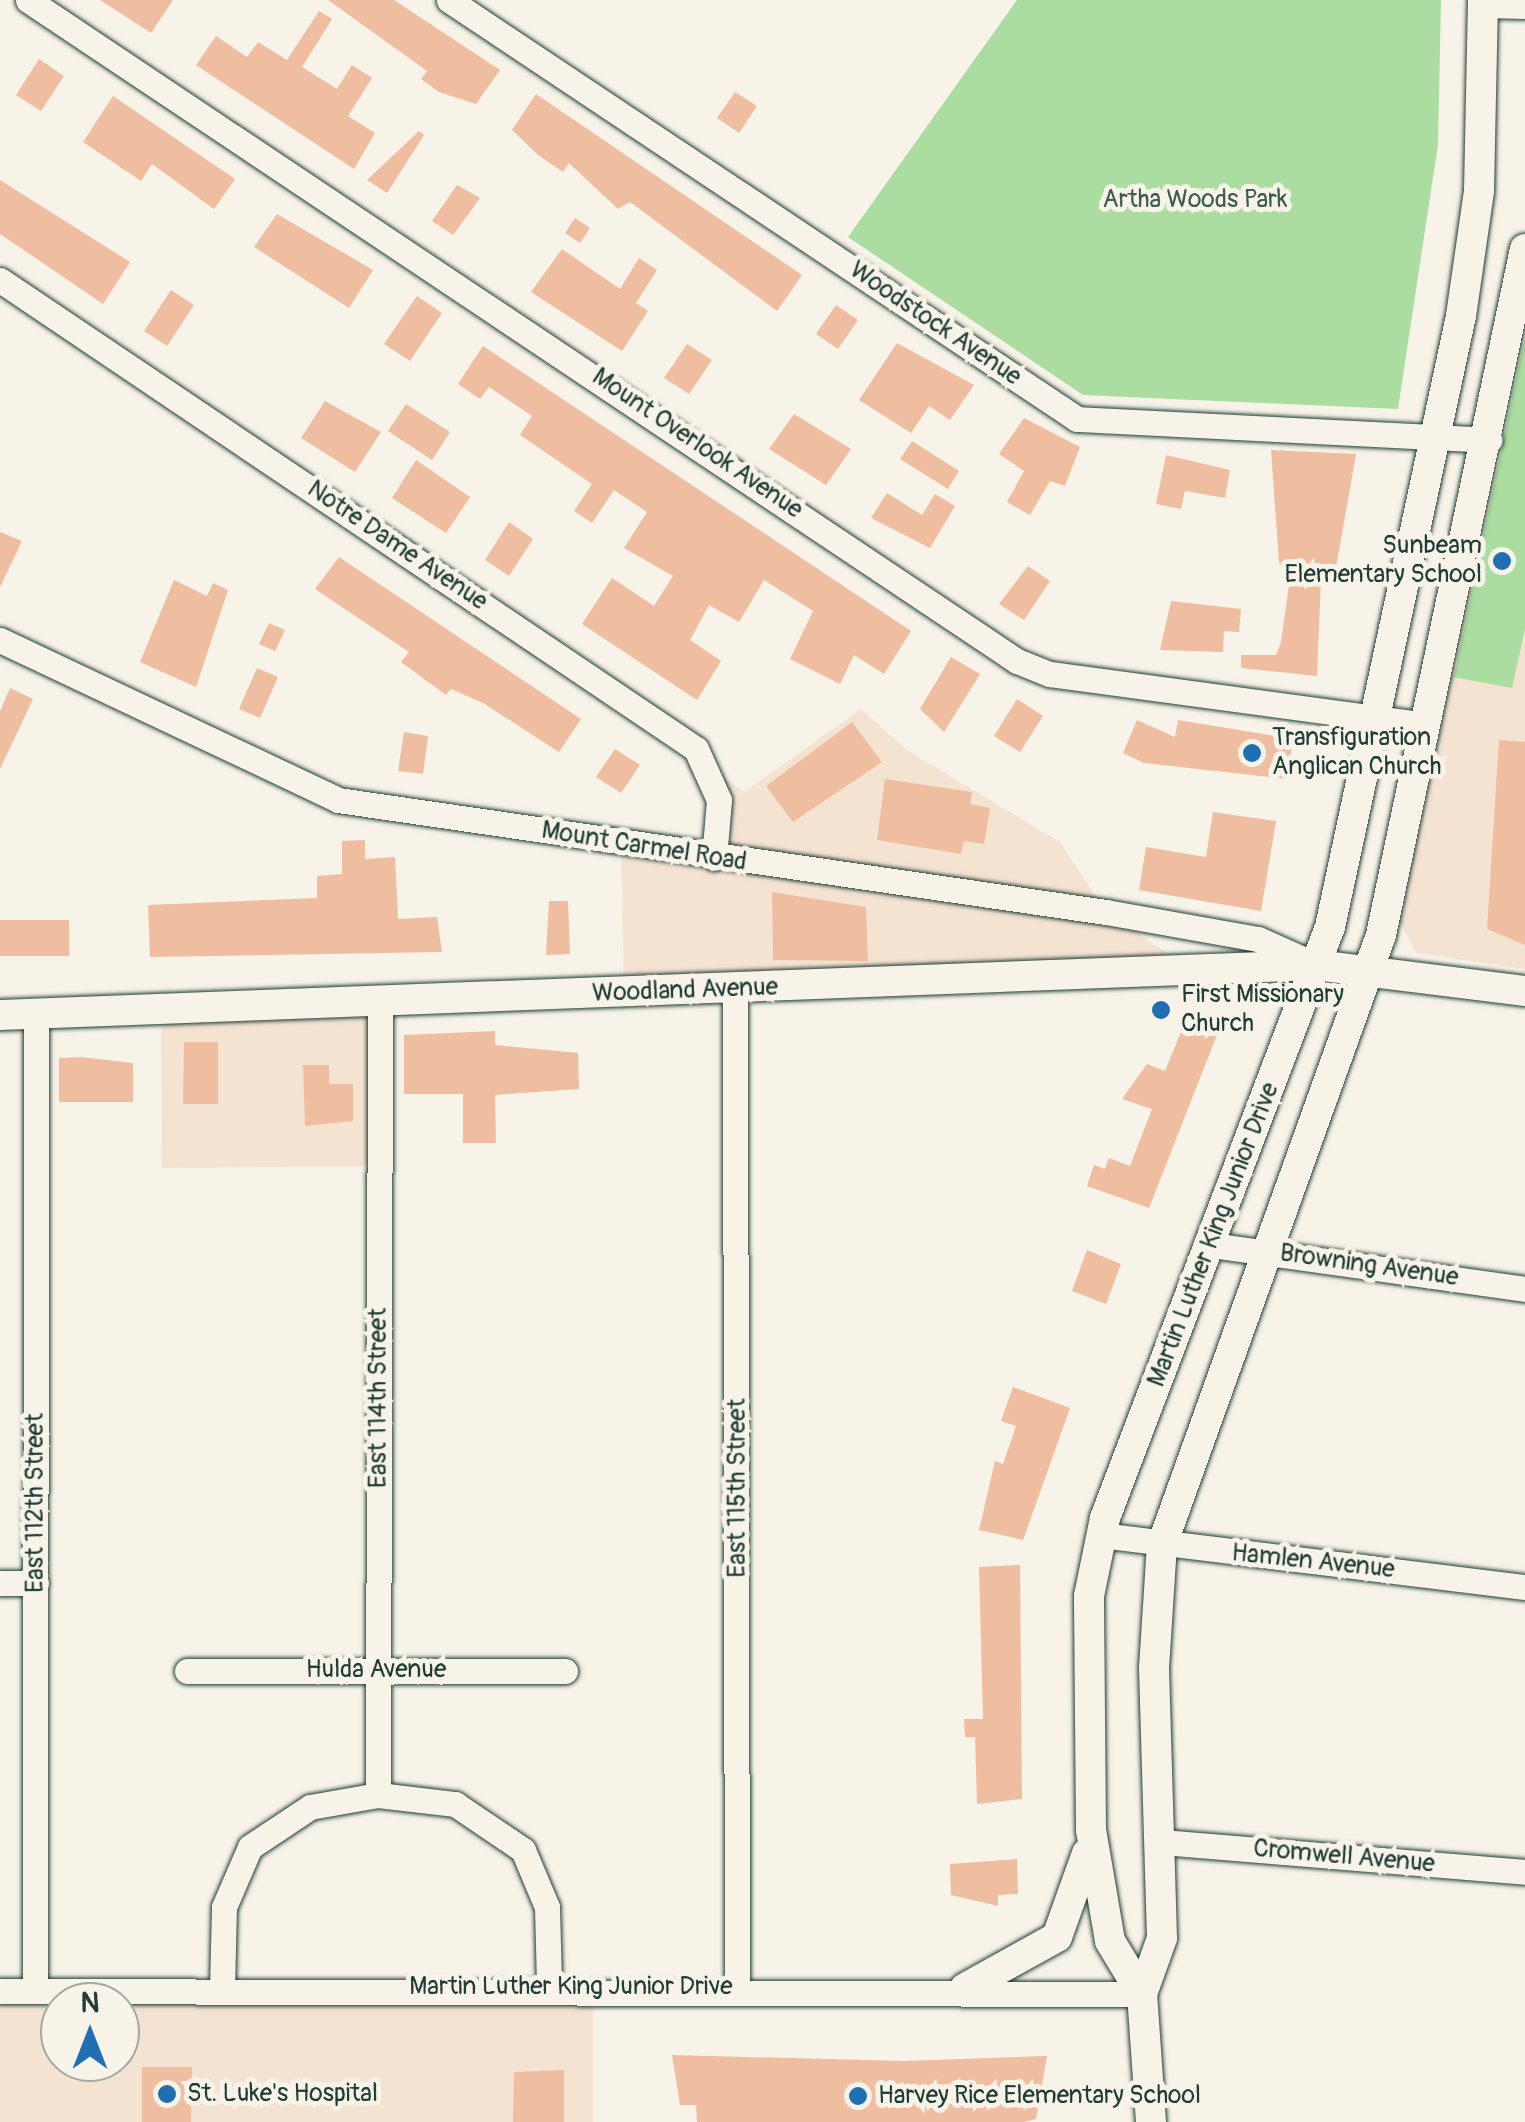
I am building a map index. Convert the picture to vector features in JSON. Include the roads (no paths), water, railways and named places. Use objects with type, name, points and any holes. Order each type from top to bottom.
[{"type":"main road","name":"Martin Luther King Junior Drive","points":[[1142,1994],[1110,1941],[1091,1830],[1089,1596],[1101,1535],[1316,964],[1375,720],[1435,438],[1479,191],[1483,3]]},
{"type":"main road","points":[[1151,2122],[1142,1994],[1162,1938],[1154,1668],[1162,1545],[1370,968],[1489,440],[1525,249]]},
{"type":"main road","name":"Woodland Avenue","points":[[0,1015],[735,990],[1316,964],[1525,991]]},
{"type":"main road","points":[[965,1988],[1034,1956],[1062,1930],[1091,1830]]},
{"type":"street","name":"Mount Overlook Avenue","points":[[28,0],[1017,661],[1050,674],[1427,725]]},
{"type":"street","name":"Woodstock Avenue","points":[[449,0],[1077,420],[1489,440]]},
{"type":"street","points":[[1483,3],[1525,6]]},
{"type":"street","name":"Notre Dame Avenue","points":[[0,280],[696,749],[719,800],[714,858]]},
{"type":"street","name":"Mount Carmel Road","points":[[0,640],[338,800],[1220,932],[1316,964]]},
{"type":"street","name":"East 115th Street","points":[[735,990],[737,1987]]},
{"type":"street","name":"East 114th Street","points":[[378,1795],[380,1001]]},
{"type":"street","name":"East 112th Street","points":[[35,1991],[36,1014]]},
{"type":"street","name":"Browning Avenue","points":[[1212,1245],[1525,1289]]},
{"type":"street","name":"Hamlen Avenue","points":[[1101,1535],[1525,1586]]},
{"type":"street","points":[[0,1583],[36,1583]]},
{"type":"street","name":"Hulda Avenue","points":[[186,1671],[565,1671]]},
{"type":"street","points":[[222,1989],[224,1908],[250,1847],[310,1807],[378,1795],[455,1804],[523,1850],[547,1908],[549,1986]]},
{"type":"street","name":"Cromwell Avenue","points":[[1162,1842],[1525,1872]]},
{"type":"street","name":"Martin Luther King Junior Drive","points":[[0,1991],[549,1986],[965,1988],[1142,1994]]},
{"type":"place","name":"Sunbeam Elementary School","points":[[1502,561]]},
{"type":"place","name":"Transfiguration Anglican Church","points":[[1252,753]]},
{"type":"place","name":"First Missionary Church","points":[[1161,1010]]},
{"type":"place","name":"St. Luke's Hospital","points":[[167,2094]]},
{"type":"place","name":"Harvey Rice Elementary School","points":[[858,2096]]},
{"type":"park label","name":"Artha Woods Park","points":[[1195,200]]}]
